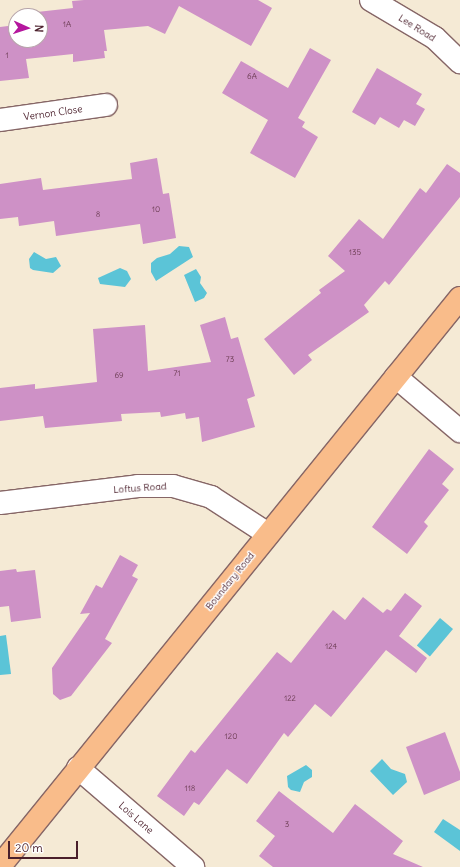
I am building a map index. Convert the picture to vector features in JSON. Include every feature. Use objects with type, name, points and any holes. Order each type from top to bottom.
[{"type":"main road","name":"Boundary Road","points":[[0,866],[460,298]]},
{"type":"street","name":"Lee Road","points":[[371,0],[435,38],[460,62]]},
{"type":"street","name":"Vernon Close","points":[[0,120],[106,105]]},
{"type":"street","points":[[396,377],[460,430]]},
{"type":"street","name":"Loftus Road","points":[[0,503],[138,486],[173,486],[211,497],[268,534]]},
{"type":"street","name":"Lois Lane","points":[[78,768],[193,867]]},
{"type":"water","points":[[179,246],[189,247],[193,257],[156,281],[151,272],[151,263],[157,258],[170,254]]},
{"type":"water","points":[[34,252],[46,259],[56,257],[61,266],[53,273],[33,270],[30,268],[29,259]]},
{"type":"water","points":[[120,268],[127,271],[131,279],[125,287],[100,284],[98,278]]},
{"type":"water","points":[[196,269],[201,277],[200,283],[207,293],[204,298],[195,302],[184,275]]},
{"type":"water","points":[[440,618],[453,629],[430,657],[417,646]]},
{"type":"water","points":[[6,635],[11,674],[0,675],[0,636]]},
{"type":"water","points":[[382,759],[391,769],[405,774],[407,782],[393,795],[370,771]]},
{"type":"water","points":[[306,765],[312,770],[312,777],[304,782],[300,792],[291,790],[288,787],[287,776]]},
{"type":"water","points":[[443,819],[460,830],[460,851],[434,832]]},
{"type":"building","points":[[258,0],[272,8],[251,46],[179,6],[165,34],[148,26],[104,30],[107,51],[104,51],[105,58],[73,62],[73,54],[26,59],[29,78],[0,81],[0,27],[8,26],[8,48],[48,48],[48,11],[73,8],[72,1]]},
{"type":"building","points":[[310,48],[331,60],[298,118],[305,122],[302,127],[318,137],[295,178],[250,153],[268,120],[222,93],[241,61],[288,88]]},
{"type":"building","points":[[377,68],[422,94],[416,104],[425,109],[415,126],[404,120],[399,128],[380,117],[375,125],[352,112]]},
{"type":"building","points":[[157,158],[163,194],[169,193],[176,238],[143,244],[140,224],[56,236],[54,221],[19,226],[18,217],[0,219],[0,184],[41,178],[43,190],[132,179],[130,163]]},
{"type":"building","points":[[447,164],[460,173],[460,197],[389,285],[385,281],[364,305],[369,312],[308,355],[312,360],[294,375],[264,339],[321,293],[319,290],[345,271],[328,256],[359,219],[383,239],[420,188],[426,193]]},
{"type":"building","points":[[225,317],[231,339],[238,337],[255,396],[247,399],[255,427],[202,442],[199,417],[186,419],[185,413],[161,417],[160,412],[121,414],[122,421],[45,428],[43,416],[0,421],[0,388],[35,384],[35,389],[97,382],[93,329],[145,325],[148,371],[211,362],[200,325]]},
{"type":"building","points":[[429,449],[454,469],[442,484],[449,490],[424,522],[428,526],[407,554],[372,527]]},
{"type":"building","points":[[120,555],[138,565],[132,576],[138,579],[105,639],[112,643],[71,696],[60,700],[53,694],[52,668],[90,613],[80,614],[96,585],[102,588]]},
{"type":"building","points":[[16,569],[17,572],[35,570],[41,618],[11,622],[9,606],[0,607],[0,571]]},
{"type":"building","points":[[405,593],[422,606],[399,636],[427,658],[416,673],[386,650],[331,717],[315,704],[288,737],[284,733],[247,784],[227,769],[199,805],[194,802],[184,816],[157,796],[191,750],[195,753],[277,652],[291,663],[333,610],[345,620],[363,597],[383,613],[387,609],[391,611]]},
{"type":"building","points":[[445,732],[460,772],[460,780],[424,795],[406,747]]},
{"type":"building","points":[[279,791],[333,833],[355,804],[403,841],[393,854],[423,867],[273,867],[259,856],[275,836],[256,821]]}]
